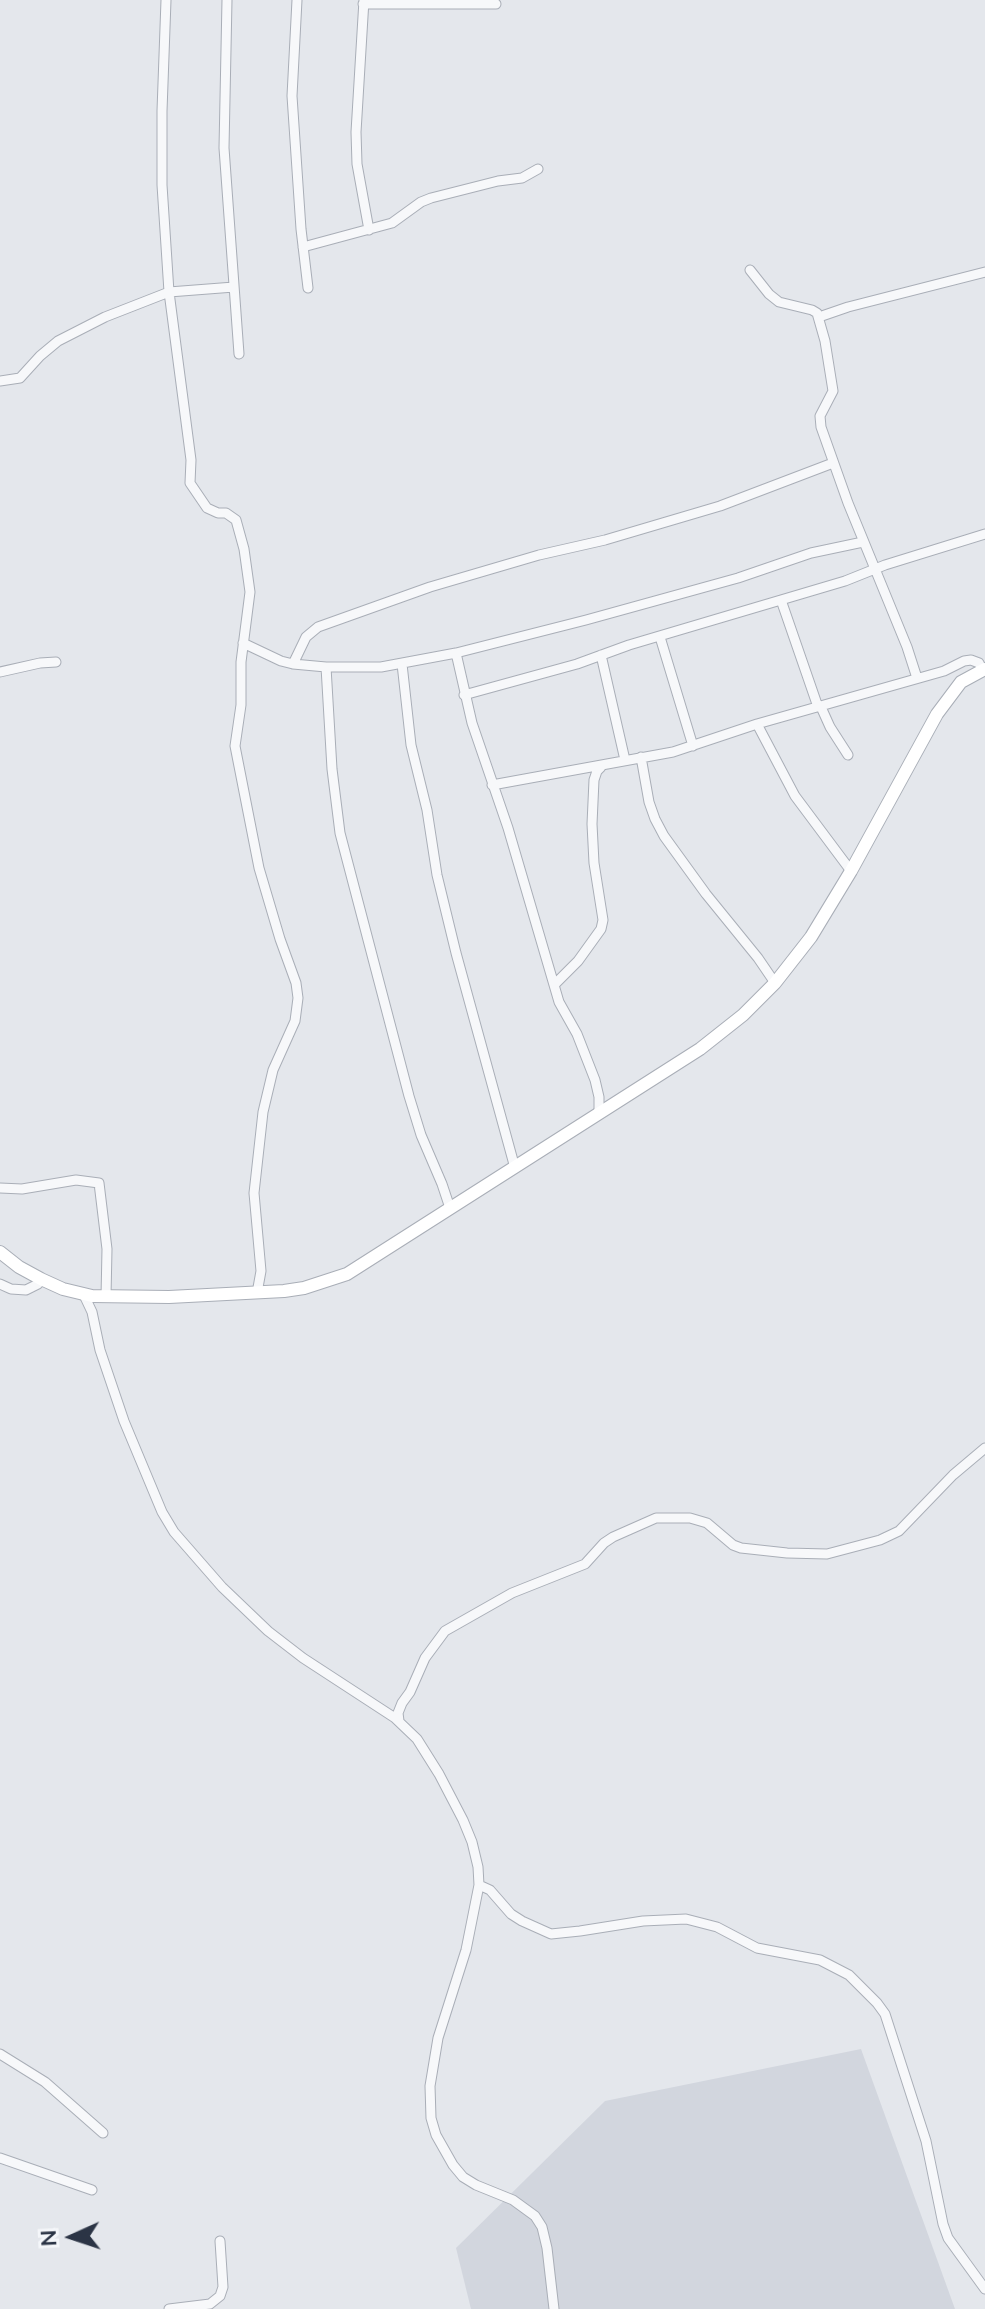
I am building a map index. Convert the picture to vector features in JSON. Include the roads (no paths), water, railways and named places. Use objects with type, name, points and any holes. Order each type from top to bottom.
[{"type":"main road","points":[[0,1252],[19,1267],[63,1289],[106,1297],[257,1293],[304,1288],[347,1274],[712,1040],[743,1015],[775,983],[811,937],[937,714],[961,682],[984,670]]},
{"type":"street","points":[[166,0],[162,173],[169,292],[191,460],[190,483],[207,508],[232,516],[240,531],[250,592],[235,746],[259,868],[298,998],[295,1021],[273,1070],[263,1112],[254,1193],[261,1271],[257,1293]]},
{"type":"street","points":[[227,0],[224,148],[239,354]]},
{"type":"street","points":[[297,0],[292,96],[308,288]]},
{"type":"street","points":[[369,230],[357,164],[356,132],[364,2],[496,4]]},
{"type":"street","points":[[303,247],[399,219],[431,198],[522,178],[538,169]]},
{"type":"street","points":[[750,270],[779,302],[812,310],[819,317],[833,391],[822,410],[820,421],[833,463],[917,678]]},
{"type":"street","points":[[819,317],[985,272]]},
{"type":"street","points":[[0,381],[20,378],[48,348],[95,321],[169,292],[234,287]]},
{"type":"street","points":[[293,664],[306,637],[318,627],[430,587],[731,502],[833,463]]},
{"type":"street","points":[[464,695],[845,581],[985,534]]},
{"type":"street","points":[[243,643],[293,664],[326,667],[402,664],[456,653],[713,585],[811,553],[863,542]]},
{"type":"street","points":[[781,600],[818,707],[821,707],[848,755]]},
{"type":"street","points":[[660,637],[693,746]]},
{"type":"street","points":[[456,653],[464,695],[508,828],[559,1002],[577,1034],[595,1080],[599,1113]]},
{"type":"street","points":[[601,655],[625,760]]},
{"type":"street","points":[[492,785],[673,752],[757,724],[944,671],[964,661],[979,663],[984,670]]},
{"type":"street","points":[[0,672],[56,662]]},
{"type":"street","points":[[402,664],[411,745],[427,810],[437,875],[515,1168]]},
{"type":"street","points":[[326,667],[332,769],[340,833],[409,1096],[450,1208]]},
{"type":"street","points":[[757,724],[795,796],[851,871]]},
{"type":"street","points":[[641,757],[649,802],[664,836],[775,983]]},
{"type":"street","points":[[554,985],[586,951],[601,929],[603,920],[594,863],[592,824],[594,780],[601,767]]},
{"type":"street","points":[[0,1188],[22,1189],[76,1180],[99,1183],[107,1249],[106,1297]]},
{"type":"street","points":[[0,1284],[18,1291],[38,1284],[41,1279]]},
{"type":"street","points":[[83,1293],[92,1312],[100,1350],[124,1421],[156,1500],[174,1532],[222,1587],[268,1631],[303,1658],[399,1721],[417,1739],[463,1820],[472,1842],[479,1885],[466,1950],[438,2038],[430,2086],[431,2118],[436,2135],[463,2177],[513,2200],[535,2216],[542,2227],[547,2248],[554,2309]]},
{"type":"street","points":[[399,1721],[402,1703],[425,1658],[445,1631],[512,1593],[578,1568],[590,1560],[604,1543],[656,1518],[698,1519],[741,1548],[827,1554],[880,1540],[899,1531],[953,1475],[985,1448]]},
{"type":"street","points":[[384,1711],[402,1703]]},
{"type":"street","points":[[479,1885],[490,1890],[511,1914],[551,1934],[643,1921],[686,1919],[717,1927],[757,1948],[820,1960],[849,1975],[885,2014],[926,2141],[948,2238],[985,2289]]},
{"type":"street","points":[[0,2054],[45,2082],[103,2133]]},
{"type":"street","points":[[0,2158],[92,2190]]},
{"type":"street","points":[[169,2309],[210,2304],[220,2296],[223,2287],[220,2241]]}]
